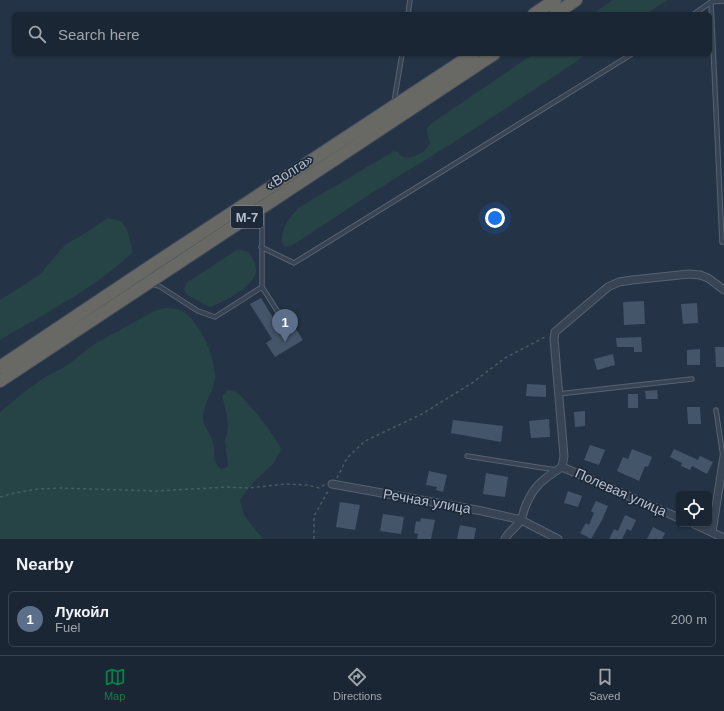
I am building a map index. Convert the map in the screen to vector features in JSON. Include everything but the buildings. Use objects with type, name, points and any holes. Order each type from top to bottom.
[{"type":"highway","points":[[537,12],[555,0]]},
{"type":"highway","points":[[558,12],[576,0]]},
{"type":"highway","name":"«Волга»","points":[[0,367],[470,56]]},
{"type":"highway","name":"«Волга»","points":[[0,381],[491,56]]},
{"type":"street","points":[[505,539],[507,534],[521,520],[532,491],[545,478],[560,468],[564,456],[554,339],[555,332],[608,287],[619,282],[689,274],[700,275],[708,278],[724,290]]},
{"type":"street","points":[[712,532],[724,456]]},
{"type":"street","name":"Полевая улица","points":[[560,468],[676,517]]},
{"type":"street","name":"Речная улица","points":[[332,484],[482,511],[521,520],[558,539]]},
{"type":"street","points":[[701,527],[724,538]]},
{"type":"lane","points":[[408,12],[410,0]]},
{"type":"lane","points":[[697,12],[711,2],[724,1]]},
{"type":"lane","points":[[711,2],[711,12]]},
{"type":"lane","points":[[712,24],[722,242],[724,242]]},
{"type":"lane","points":[[394,105],[402,56]]},
{"type":"lane","points":[[261,247],[294,263],[629,56]]},
{"type":"lane","points":[[262,207],[262,287],[285,323]]},
{"type":"lane","points":[[147,283],[159,286],[198,311],[215,317],[262,287]]},
{"type":"lane","points":[[558,394],[692,379]]},
{"type":"lane","points":[[716,410],[724,456]]},
{"type":"lane","points":[[466,456],[560,468]]},
{"type":"path","points":[[314,539],[314,516],[332,484],[337,479],[347,458],[365,441],[422,414],[472,382],[505,358],[555,332]]},
{"type":"path","points":[[0,497],[38,489],[60,488],[156,491],[227,487],[249,488],[285,484],[307,485],[319,488],[323,485],[332,484]]},
{"type":"green space","points":[[613,0],[668,0],[649,12],[595,12]]},
{"type":"green space","points":[[530,56],[584,56],[451,144],[375,191],[293,245],[284,247],[282,237],[285,226],[298,208],[394,151],[398,152],[401,156],[410,158],[420,154],[428,147],[430,143],[427,128],[432,123]]},
{"type":"green space","points":[[107,218],[121,221],[127,229],[133,252],[102,278],[86,289],[0,340],[0,300],[39,275],[65,245]]},
{"type":"green space","points":[[238,249],[249,252],[256,267],[255,275],[252,281],[246,287],[231,297],[210,307],[187,295],[184,289],[186,283]]},
{"type":"green space","points":[[164,308],[178,309],[187,314],[194,321],[205,340],[213,360],[215,378],[213,388],[203,413],[203,419],[213,442],[214,457],[218,466],[222,469],[228,466],[225,442],[228,427],[222,396],[227,390],[236,392],[247,402],[267,427],[281,449],[274,463],[254,482],[240,500],[244,515],[263,539],[0,539],[0,412],[42,379],[66,366],[93,345],[152,312]]},
{"type":"place","name":"Лукойл","points":[[285,342]]}]
